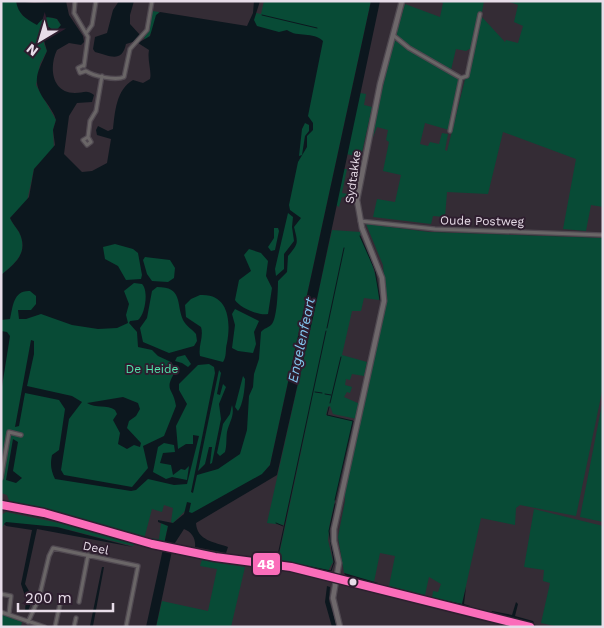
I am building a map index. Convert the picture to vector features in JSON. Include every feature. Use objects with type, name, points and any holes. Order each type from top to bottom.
[{"type":"street","points":[[75,1],[74,13],[86,32],[88,41],[84,65],[86,71]]},
{"type":"street","points":[[86,32],[92,26],[96,1]]},
{"type":"street","points":[[84,65],[79,66],[78,71],[80,73],[86,71],[102,76],[121,79],[124,77],[127,73],[130,49],[135,42],[144,36],[152,1]]},
{"type":"street","name":"Sydtakke","points":[[340,627],[332,598],[339,563],[334,541],[334,529],[384,301],[380,269],[360,221],[357,205],[359,183],[402,1]]},
{"type":"street","points":[[393,35],[409,48],[461,78],[467,76],[480,14]]},
{"type":"street","points":[[88,137],[90,120],[96,111],[102,76]]},
{"type":"street","points":[[450,131],[461,78]]},
{"type":"street","name":"Oude Postweg","points":[[360,221],[441,229],[603,235]]},
{"type":"street","points":[[1,478],[9,432],[21,435]]},
{"type":"street","points":[[2,504],[44,513],[163,546],[223,559],[283,566],[335,581],[531,627]]},
{"type":"street","name":"Deel","points":[[28,622],[39,598],[52,549],[138,566],[126,627]]},
{"type":"street","points":[[79,602],[88,555]]},
{"type":"street","points":[[1,594],[11,596],[9,614]]},
{"type":"street","points":[[55,627],[60,604]]},
{"type":"street","points":[[1,612],[45,627]]},
{"type":"street","points":[[74,627],[76,618]]},
{"type":"green space","points":[[1,1],[16,1],[22,15],[37,24],[45,16],[57,19],[61,25],[55,32],[48,27],[44,32],[44,44],[47,51],[40,64],[36,85],[56,120],[53,130],[54,149],[34,169],[27,201],[10,218],[19,232],[23,245],[16,261],[1,275]]},
{"type":"green space","name":"De Heide","points":[[264,1],[371,1],[270,465],[262,475],[191,514],[185,511],[173,523],[171,522],[173,508],[164,505],[162,512],[152,509],[144,539],[10,503],[7,495],[1,493],[1,300],[251,28],[256,13],[261,14]]},
{"type":"green space","points":[[439,1],[484,1],[482,12],[478,13],[471,48],[466,51],[456,49],[451,70],[411,48],[396,34],[405,4],[440,17],[443,3]]},
{"type":"green space","points":[[507,1],[603,1],[603,207],[591,205],[586,231],[563,229],[576,159],[503,132],[488,194],[447,192],[445,217],[433,216],[431,224],[373,217],[377,199],[395,202],[401,175],[383,171],[389,142],[386,140],[388,130],[377,127],[373,137],[371,135],[394,40],[459,79],[449,130],[425,123],[420,144],[428,146],[430,142],[439,144],[442,133],[448,134],[445,150],[447,151],[481,16],[505,42],[506,40],[518,43],[523,26],[514,22],[518,5]]},
{"type":"green space","points":[[152,11],[159,12],[152,32],[146,40],[144,38],[148,30]]},
{"type":"green space","points":[[360,93],[366,94],[364,105],[372,107],[361,157],[346,154]]},
{"type":"green space","points":[[343,169],[347,169],[342,193],[353,195],[352,199],[342,197],[339,207],[336,205]]},
{"type":"green space","points":[[366,224],[429,232],[603,238],[603,387],[576,516],[520,505],[516,508],[515,525],[481,518],[462,604],[432,598],[433,591],[438,592],[441,584],[429,577],[425,595],[389,586],[395,556],[380,553],[374,582],[344,573],[338,537],[345,501],[345,486],[386,306],[383,265]]},
{"type":"green space","points":[[332,230],[361,232],[360,236],[375,275],[379,300],[364,298],[361,311],[352,311],[342,355],[367,362],[364,376],[352,374],[350,380],[346,379],[345,385],[352,387],[350,393],[347,392],[344,397],[360,404],[357,419],[333,414],[330,406],[326,415],[353,421],[330,523],[328,540],[333,562],[328,571],[278,560],[312,400],[284,525],[267,523]]},
{"type":"green space","points":[[603,399],[603,522],[580,517]]},
{"type":"green space","points":[[534,509],[603,526],[603,627],[559,627],[541,623],[550,583],[543,581],[544,570],[524,567]]},
{"type":"green space","points":[[6,512],[64,524],[135,544],[133,546],[57,527],[5,523],[1,529],[1,515]]},
{"type":"green space","points":[[161,523],[168,526],[164,544],[149,541],[150,538],[159,539]]},
{"type":"green space","points":[[202,560],[245,567],[231,627],[156,627],[162,601],[208,611],[217,569],[200,566]]},
{"type":"green space","points":[[1,614],[22,622],[21,626],[1,627]]},
{"type":"water","name":"De Heide","points":[[16,1],[34,3],[66,1],[69,15],[83,36],[84,42],[81,45],[69,43],[57,50],[53,63],[54,78],[61,89],[67,92],[87,92],[94,95],[92,102],[77,103],[69,116],[64,154],[82,172],[92,171],[107,163],[111,139],[97,135],[96,130],[98,126],[108,131],[113,129],[117,102],[123,89],[133,80],[143,83],[150,79],[149,50],[138,43],[150,36],[156,15],[160,12],[247,26],[253,13],[254,1],[260,1],[254,20],[257,26],[279,32],[287,30],[296,34],[315,36],[323,41],[308,116],[313,123],[313,130],[307,136],[307,147],[298,162],[289,205],[290,210],[301,218],[294,227],[297,243],[288,256],[287,272],[278,281],[275,318],[270,326],[261,332],[259,359],[254,374],[253,387],[249,396],[247,430],[240,454],[218,469],[197,475],[193,493],[191,492],[215,373],[214,367],[209,364],[198,365],[179,384],[179,390],[187,404],[176,426],[178,449],[186,444],[193,444],[193,435],[199,436],[187,484],[174,485],[148,479],[136,490],[131,491],[55,479],[51,467],[51,459],[52,455],[59,450],[65,409],[59,400],[25,393],[19,426],[15,427],[31,340],[34,341],[34,354],[27,386],[72,396],[82,402],[69,419],[61,470],[64,475],[132,487],[148,468],[143,446],[164,436],[176,406],[169,386],[176,370],[171,362],[158,356],[152,350],[138,347],[137,332],[129,323],[130,321],[138,320],[143,313],[146,297],[142,284],[134,283],[124,291],[129,304],[126,315],[128,323],[117,328],[98,329],[72,325],[41,314],[26,319],[19,319],[18,310],[31,310],[36,304],[36,296],[30,291],[24,291],[17,296],[10,319],[1,320],[1,275],[16,261],[23,245],[19,232],[10,218],[29,197],[34,169],[55,145],[53,130],[56,120],[38,88],[37,76],[47,51],[42,34],[49,27],[55,32],[61,25],[57,19],[48,17],[44,18],[37,25],[29,21],[23,16]],"holes":[[[305,123],[309,125],[309,131],[305,136],[302,155],[299,156],[302,129]],[[288,213],[293,217],[294,241],[284,254],[284,269],[276,276],[275,269]],[[274,228],[278,228],[275,250],[271,251],[268,247],[274,238]],[[115,244],[133,249],[138,253],[141,279],[126,280],[118,266],[105,259],[103,247]],[[249,249],[261,253],[268,261],[266,276],[272,288],[268,314],[255,313],[237,303],[235,300],[239,280],[251,271],[244,255]],[[145,257],[170,260],[175,268],[174,278],[168,282],[152,281],[147,274],[143,260]],[[157,287],[165,288],[175,293],[183,320],[196,334],[197,341],[194,346],[169,353],[143,342],[140,328],[147,318],[152,291]],[[200,295],[210,296],[222,304],[226,310],[229,326],[223,362],[200,356],[201,327],[186,317],[185,305],[191,299]],[[235,309],[259,321],[254,332],[256,344],[253,353],[238,351],[232,348],[235,325],[232,314]],[[185,355],[191,364],[188,367],[175,361],[177,357]],[[219,370],[221,373],[217,394],[220,395],[223,384],[226,387],[219,404],[221,419],[212,463],[210,464],[212,447],[209,447],[205,464],[198,471]],[[243,376],[245,387],[238,411],[235,407]],[[232,405],[233,412],[227,432],[225,452],[220,456],[217,453],[223,424],[230,414]],[[164,443],[174,445],[175,452],[163,453],[160,463],[171,465],[173,475],[181,469],[185,470],[189,466],[187,480],[172,477],[166,479],[153,472],[158,447]]]},
{"type":"water","points":[[119,1],[134,1],[130,15],[130,24],[141,36],[136,41],[126,44],[122,54],[118,56],[95,52],[93,49],[95,37],[107,33],[113,10]]},
{"type":"water","name":"Engelenfeart","points":[[371,1],[380,1],[314,313],[277,475],[196,523],[197,529],[203,537],[228,547],[226,553],[195,547],[193,536],[184,529],[173,546],[156,627],[146,627],[168,526],[158,522],[158,520],[173,523],[184,514],[187,502],[191,503],[189,512],[192,513],[262,474],[270,465]]},
{"type":"water","points":[[1,331],[7,332],[10,336],[1,393]]},
{"type":"water","points":[[123,397],[138,403],[140,409],[136,416],[129,421],[127,428],[141,443],[140,447],[134,445],[127,449],[118,444],[120,433],[113,420],[117,414],[115,410],[87,403]]},
{"type":"water","points":[[13,439],[18,442],[13,471],[22,478],[16,483],[6,480]]},
{"type":"water","points":[[6,522],[57,527],[133,547],[37,529],[25,584],[33,598],[28,611],[25,611],[26,599],[21,584],[32,530],[6,526],[4,524]]},
{"type":"water","points":[[102,567],[104,567],[93,626],[90,626]]},
{"type":"water","points":[[344,573],[378,583],[377,585],[348,578]]},
{"type":"water","points":[[327,586],[330,587],[329,600],[337,627],[332,627],[325,602]]},
{"type":"water","points":[[466,587],[464,604],[470,606],[469,608],[434,599],[462,604]]},
{"type":"water","points":[[516,602],[518,604],[515,616],[533,621],[534,623],[491,613],[492,611],[512,615]]},
{"type":"waterway","points":[[262,15],[317,28]]},
{"type":"waterway","points":[[360,236],[375,270],[380,300]]},
{"type":"waterway","points":[[327,328],[344,248]]},
{"type":"waterway","points":[[326,331],[277,560],[331,571],[334,562],[329,531],[335,504]]},
{"type":"waterway","points":[[330,403],[341,357]]},
{"type":"waterway","points":[[315,392],[322,393]]},
{"type":"waterway","points":[[325,394],[331,395]]},
{"type":"waterway","points":[[329,407],[327,415],[353,421],[335,500]]},
{"type":"waterway","points":[[276,523],[283,526]]},
{"type":"transit line","name":"48","points":[[2,505],[44,513],[152,544],[215,557],[291,567],[530,627]]}]
